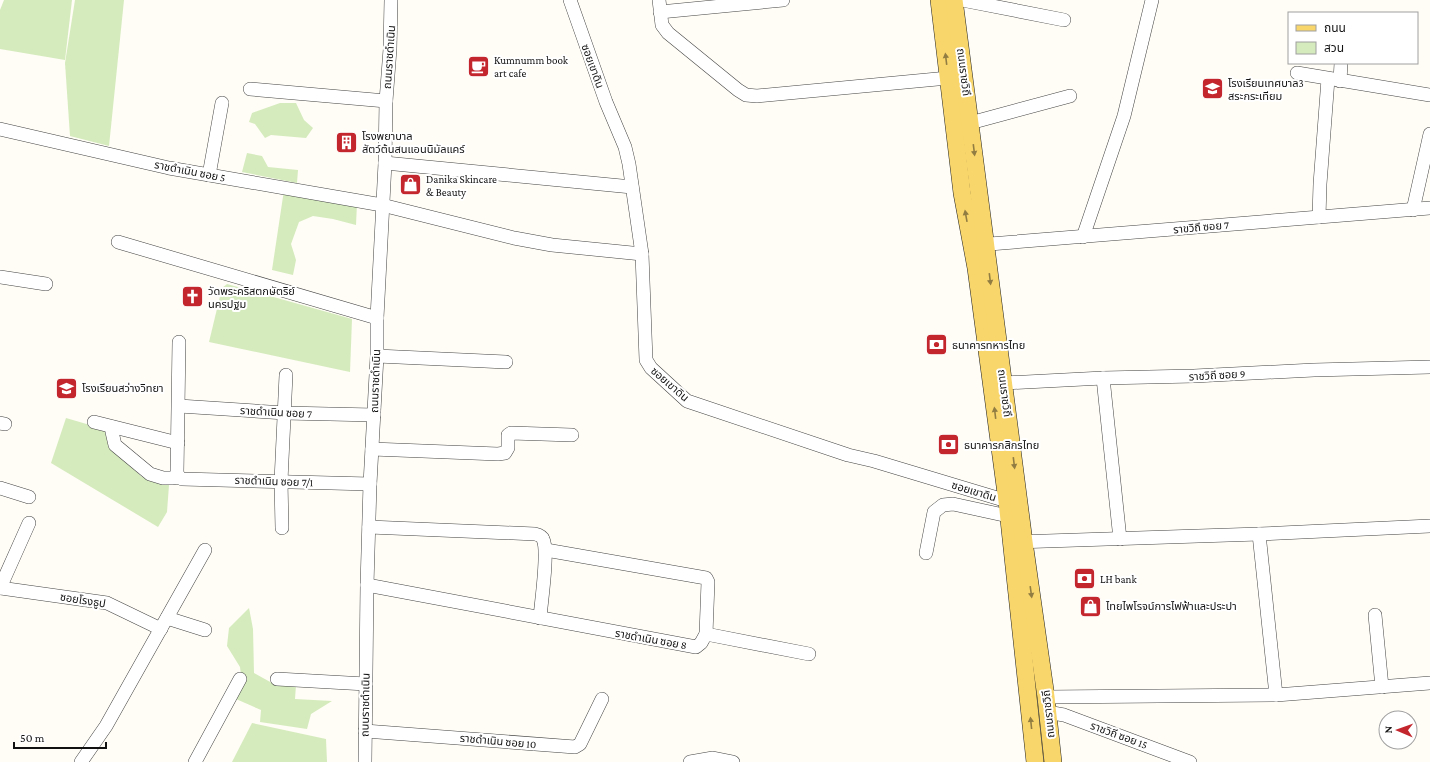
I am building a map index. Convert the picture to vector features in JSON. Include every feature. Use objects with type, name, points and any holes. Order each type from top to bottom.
[{"type":"main road","name":"ถนนราชวิถี","points":[[939,0],[962,193],[979,245],[976,268],[1008,508],[1018,542],[1046,704],[1053,762]]},
{"type":"main road","name":"ถนนราชวิถี","points":[[954,0],[970,123],[979,245],[1004,383],[1035,762]]},
{"type":"street","name":"ถนนราชดำเนิน","points":[[365,762],[370,484],[377,356],[377,318],[391,0]]},
{"type":"street","name":"ซอยเขาดิน","points":[[570,0],[606,102],[625,148],[642,254],[646,360],[651,368],[687,401],[848,455],[874,461],[1008,508]]},
{"type":"street","points":[[783,0],[659,6],[662,25],[668,33],[746,95],[757,96],[948,78]]},
{"type":"street","points":[[962,0],[1064,20]]},
{"type":"street","points":[[1083,237],[1124,116],[1152,0]]},
{"type":"street","points":[[1319,217],[1320,184],[1334,80],[1341,64]]},
{"type":"street","points":[[1297,73],[1430,95]]},
{"type":"street","points":[[250,89],[386,102]]},
{"type":"street","points":[[970,123],[1070,96]]},
{"type":"street","points":[[209,175],[222,104]]},
{"type":"street","name":"ราชดำเนิน ซอย 5","points":[[0,129],[169,168],[382,205],[514,238],[552,245],[642,254]]},
{"type":"street","points":[[1414,210],[1430,134]]},
{"type":"street","points":[[385,163],[632,187]]},
{"type":"street","name":"ราขวิถี ซอย 7","points":[[979,245],[1430,208]]},
{"type":"street","points":[[118,242],[377,318]]},
{"type":"street","points":[[0,276],[46,284]]},
{"type":"street","points":[[179,342],[177,473],[179,477]]},
{"type":"street","points":[[377,356],[506,362]]},
{"type":"street","name":"ราชวิถี ซอย 9","points":[[1004,383],[1314,370],[1430,367]]},
{"type":"street","points":[[282,528],[281,481],[286,375]]},
{"type":"street","points":[[1103,378],[1120,539]]},
{"type":"street","name":"ราชดำเนิน ซอย 7","points":[[179,406],[285,413],[374,415]]},
{"type":"street","points":[[94,422],[178,442]]},
{"type":"street","name":"ราชดำเนิน ซอย 7/1","points":[[112,426],[112,437],[115,446],[150,474],[163,478],[179,477],[370,484]]},
{"type":"street","points":[[372,449],[498,454],[504,452],[508,448],[508,435],[511,432],[572,435]]},
{"type":"street","points":[[0,488],[29,497]]},
{"type":"street","points":[[926,554],[934,512],[943,505],[954,504],[1008,508]]},
{"type":"street","points":[[0,588],[29,523]]},
{"type":"street","points":[[1018,542],[1259,534],[1430,526]]},
{"type":"street","points":[[369,527],[535,534],[543,538],[546,550],[540,618]]},
{"type":"street","points":[[1259,534],[1276,695]]},
{"type":"street","points":[[81,762],[106,726],[205,550]]},
{"type":"street","points":[[546,550],[706,578],[708,582],[706,634],[809,654]]},
{"type":"street","name":"ราชดำเนิน ซอย 8","points":[[367,585],[696,647],[701,643],[706,634]]},
{"type":"street","name":"ซอยโรงธูป","points":[[0,588],[107,603],[164,623],[205,630]]},
{"type":"street","points":[[1375,615],[1382,687]]},
{"type":"street","points":[[195,762],[240,679]]},
{"type":"street","points":[[276,680],[366,684]]},
{"type":"street","points":[[1046,704],[1276,695],[1430,683]]},
{"type":"street","name":"ราชดำเนิน ซอย 10","points":[[365,730],[575,747],[580,744],[602,699]]},
{"type":"street","name":"ราชวิถี ซอย 15","points":[[1046,704],[1064,715],[1190,762]]},
{"type":"street","points":[[690,762],[712,758],[733,762]]},
{"type":"green space","points":[[4,0],[72,0],[65,60],[0,49],[0,10]]},
{"type":"green space","points":[[75,0],[124,0],[109,146],[70,136],[65,63]]},
{"type":"green space","points":[[280,103],[296,103],[304,120],[313,128],[306,138],[271,135],[265,138],[255,124],[249,122],[252,113]]},
{"type":"green space","points":[[247,153],[262,156],[268,167],[298,170],[297,183],[242,172]]},
{"type":"green space","points":[[284,190],[357,203],[356,225],[313,216],[299,222],[291,244],[296,260],[293,275],[272,270]]},
{"type":"green space","points":[[227,284],[352,319],[350,372],[209,342],[222,288]]},
{"type":"green space","points":[[66,418],[107,430],[110,447],[142,477],[169,485],[167,512],[158,527],[51,463]]},
{"type":"green space","points":[[249,608],[253,629],[254,673],[272,683],[296,685],[295,699],[332,701],[311,714],[307,729],[260,722],[261,710],[236,699],[242,684],[240,667],[227,646],[229,628]]},
{"type":"green space","points":[[252,723],[326,739],[327,762],[232,762]]},
{"type":"place","name":"Kumnumm book art cafe","points":[[479,66]]},
{"type":"place","name":"โรงเรียนเทศบาล3 สระกระเทียม","points":[[1212,89]]},
{"type":"place","name":"โรงพยาบาล สัตว์ต้นสนแอนนิมัลแคร์","points":[[346,142]]},
{"type":"place","name":"Danika Skincare & Beauty","points":[[411,185]]},
{"type":"place","name":"วัดพระคริสตกษัตริย์ นครปฐม","points":[[193,297]]},
{"type":"place","name":"ธนาคารทหารไทย","points":[[936,345]]},
{"type":"place","name":"โรงเรียนสว่างวิทยา","points":[[67,388]]},
{"type":"place","name":"ธนาคารกสิกรไทย","points":[[948,445]]},
{"type":"place","name":"LH bank","points":[[1085,579]]},
{"type":"place","name":"ไทยไพโรจน์การไฟฟ้าและประปา","points":[[1090,606]]}]
